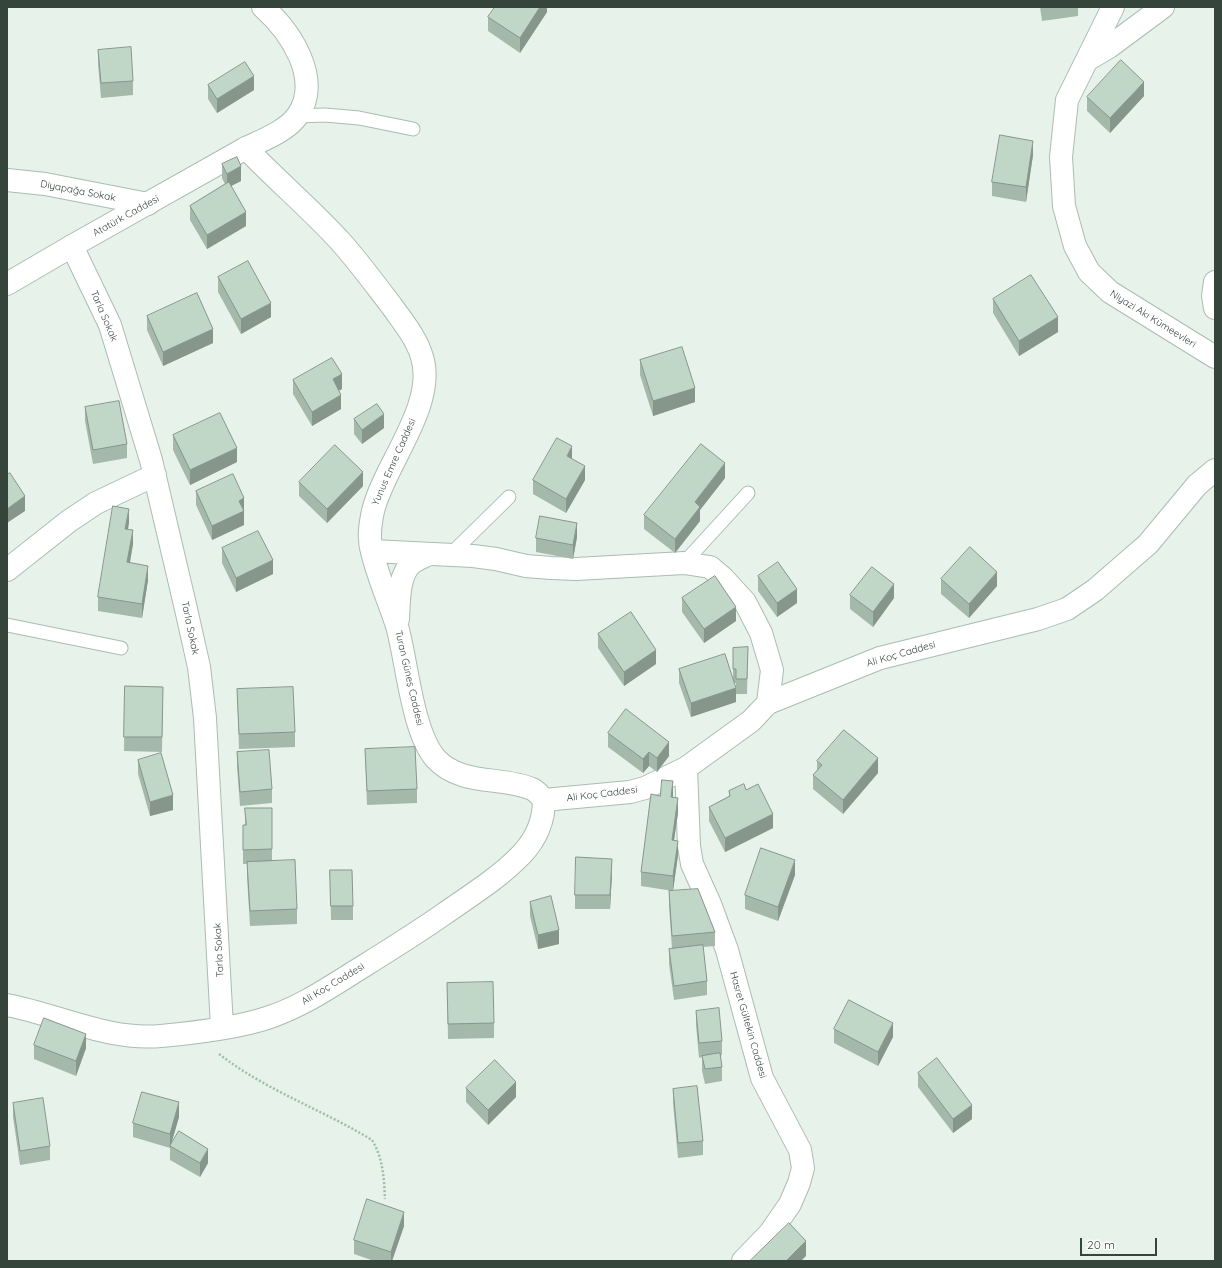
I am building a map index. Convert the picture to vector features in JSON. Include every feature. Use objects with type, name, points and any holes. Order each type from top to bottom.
[{"type":"street","points":[[263,7],[292,42],[305,68],[307,81],[305,101],[297,116]]},
{"type":"street","name":"Niyazi Akı Kümeevleri","points":[[1113,7],[1067,100],[1061,157],[1064,206],[1075,246],[1089,272],[1110,292],[1215,357]]},
{"type":"street","points":[[1087,60],[1109,47],[1162,7]]},
{"type":"street","name":"Atatürk Caddesi","points":[[7,284],[246,148],[281,130],[297,116]]},
{"type":"street","name":"Yunus Emre Caddesi","points":[[246,148],[339,240],[369,275],[414,337],[423,359],[424,384],[420,406],[386,476],[373,509],[369,532],[372,551]]},
{"type":"street","name":"Diyapağa Sokak","points":[[7,180],[45,184],[148,204]]},
{"type":"street","name":"Tarla Sokak","points":[[72,246],[110,325],[128,382],[155,475],[190,623],[205,718],[222,1027]]},
{"type":"street","points":[[1215,282],[1213,296],[1215,308]]},
{"type":"street","name":"Ali Koç Caddesi","points":[[7,1006],[28,1009],[125,1036],[161,1036],[222,1027],[266,1018],[303,1004],[407,939],[501,874],[523,853],[540,828],[544,813],[544,800],[630,792],[645,788],[686,768],[752,721],[768,703],[880,658],[1038,619],[1067,609],[1095,590],[1148,544],[1197,485],[1215,470]]},
{"type":"street","points":[[7,570],[69,521],[96,503],[155,475]]},
{"type":"street","points":[[372,551],[439,554],[496,559],[526,566],[551,568],[576,569],[684,563],[710,567],[723,578],[745,602],[761,633],[772,670],[768,703]]},
{"type":"street","name":"Turan Güneş Caddesi","points":[[372,551],[397,626],[423,735],[436,758],[451,770],[469,777],[534,790],[544,800]]},
{"type":"street","points":[[397,626],[403,576],[407,568],[413,562],[439,554]]},
{"type":"street","name":"Hasret Gültekin Caddesi","points":[[686,768],[689,846],[692,864],[710,904],[727,950],[762,1078],[800,1150],[803,1168],[799,1184],[790,1204],[770,1233],[743,1261]]},
{"type":"lane","points":[[297,116],[325,115],[359,118],[413,129]]},
{"type":"lane","points":[[684,563],[748,493]]},
{"type":"lane","points":[[439,554],[509,497]]},
{"type":"lane","points":[[7,625],[121,648]]},
{"type":"path","points":[[193,1031],[210,1047],[242,1071],[280,1093],[372,1140],[379,1151],[383,1170],[385,1199]]},
{"type":"building","points":[[495,7],[540,7],[520,38],[488,17]]},
{"type":"building","points":[[131,47],[133,81],[101,83],[98,50]]},
{"type":"building","points":[[1121,60],[1144,82],[1110,118],[1087,97]]},
{"type":"building","points":[[245,62],[254,76],[217,99],[208,85]]},
{"type":"building","points":[[1000,135],[1033,141],[1026,187],[992,182]]},
{"type":"building","points":[[237,157],[241,166],[227,174],[222,164]]},
{"type":"building","points":[[229,182],[246,212],[207,235],[190,206]]},
{"type":"building","points":[[248,261],[271,303],[241,319],[218,277]]},
{"type":"building","points":[[1031,275],[1058,317],[1019,341],[993,299]]},
{"type":"building","points":[[197,293],[213,329],[163,352],[147,316]]},
{"type":"building","points":[[682,347],[695,388],[653,401],[640,360]]},
{"type":"building","points":[[332,358],[342,374],[333,379],[341,395],[312,412],[293,380]]},
{"type":"building","points":[[119,401],[127,444],[93,450],[85,407]]},
{"type":"building","points":[[377,404],[384,414],[362,430],[354,419]]},
{"type":"building","points":[[220,413],[237,448],[190,470],[173,435]]},
{"type":"building","points":[[557,438],[572,446],[567,456],[585,466],[566,499],[533,480]]},
{"type":"building","points":[[701,444],[725,463],[695,502],[700,507],[675,539],[644,515]]},
{"type":"building","points":[[335,445],[363,472],[327,509],[299,482]]},
{"type":"building","points":[[10,473],[25,496],[7,509],[7,475]]},
{"type":"building","points":[[233,474],[244,498],[239,501],[244,511],[212,526],[196,491]]},
{"type":"building","points":[[113,506],[129,509],[125,529],[133,530],[127,562],[148,566],[142,604],[98,597]]},
{"type":"building","points":[[540,516],[577,523],[573,545],[536,538]]},
{"type":"building","points":[[258,531],[273,560],[236,578],[222,548]]},
{"type":"building","points":[[970,547],[997,572],[969,604],[941,579]]},
{"type":"building","points":[[778,562],[797,589],[777,603],[758,576]]},
{"type":"building","points":[[872,567],[894,584],[873,612],[850,595]]},
{"type":"building","points":[[715,576],[736,607],[704,629],[682,598]]},
{"type":"building","points":[[631,612],[656,650],[624,672],[598,634]]},
{"type":"building","points":[[748,647],[747,679],[736,679],[736,669],[733,669],[733,648]]},
{"type":"building","points":[[725,654],[736,688],[691,703],[679,669]]},
{"type":"building","points":[[125,686],[163,687],[162,737],[124,737]]},
{"type":"building","points":[[293,687],[295,732],[239,734],[237,689]]},
{"type":"building","points":[[626,709],[669,742],[657,758],[649,752],[643,759],[608,733]]},
{"type":"building","points":[[844,730],[878,758],[843,800],[813,775],[822,765],[817,761]]},
{"type":"building","points":[[415,747],[417,789],[367,791],[365,749]]},
{"type":"building","points":[[269,750],[272,789],[240,792],[237,752]]},
{"type":"building","points":[[161,753],[173,795],[150,802],[138,760]]},
{"type":"building","points":[[662,780],[673,781],[671,797],[678,798],[672,840],[678,841],[673,876],[641,872],[651,794],[660,796]]},
{"type":"building","points":[[744,784],[746,790],[758,784],[773,814],[725,838],[709,807],[730,796],[729,791]]},
{"type":"building","points":[[245,808],[272,808],[272,849],[243,850],[243,825],[246,825]]},
{"type":"building","points":[[761,848],[795,860],[778,907],[745,895]]},
{"type":"building","points":[[576,857],[612,859],[610,895],[575,895]]},
{"type":"building","points":[[295,860],[297,909],[250,911],[247,862]]},
{"type":"building","points":[[330,870],[352,870],[353,906],[331,906]]},
{"type":"building","points":[[698,889],[715,932],[672,936],[669,891]]},
{"type":"building","points":[[551,896],[559,930],[538,935],[530,902]]},
{"type":"building","points":[[703,945],[707,981],[674,986],[669,949]]},
{"type":"building","points":[[493,982],[494,1023],[448,1024],[447,983]]},
{"type":"building","points":[[849,1000],[893,1023],[878,1052],[834,1029]]},
{"type":"building","points":[[719,1008],[722,1041],[699,1043],[696,1011]]},
{"type":"building","points":[[44,1018],[86,1034],[76,1061],[34,1045]]},
{"type":"building","points":[[720,1053],[722,1067],[705,1069],[702,1056]]},
{"type":"building","points":[[937,1058],[972,1105],[953,1119],[918,1073]]},
{"type":"building","points":[[495,1060],[516,1082],[488,1110],[466,1088]]},
{"type":"building","points":[[697,1086],[703,1141],[678,1143],[673,1089]]},
{"type":"building","points":[[142,1092],[179,1102],[170,1134],[133,1123]]},
{"type":"building","points":[[43,1098],[50,1146],[20,1151],[13,1103]]},
{"type":"building","points":[[179,1131],[208,1149],[200,1163],[170,1146]]},
{"type":"building","points":[[367,1199],[404,1212],[391,1252],[354,1240]]},
{"type":"building","points":[[789,1223],[806,1241],[786,1261],[750,1261]]}]
